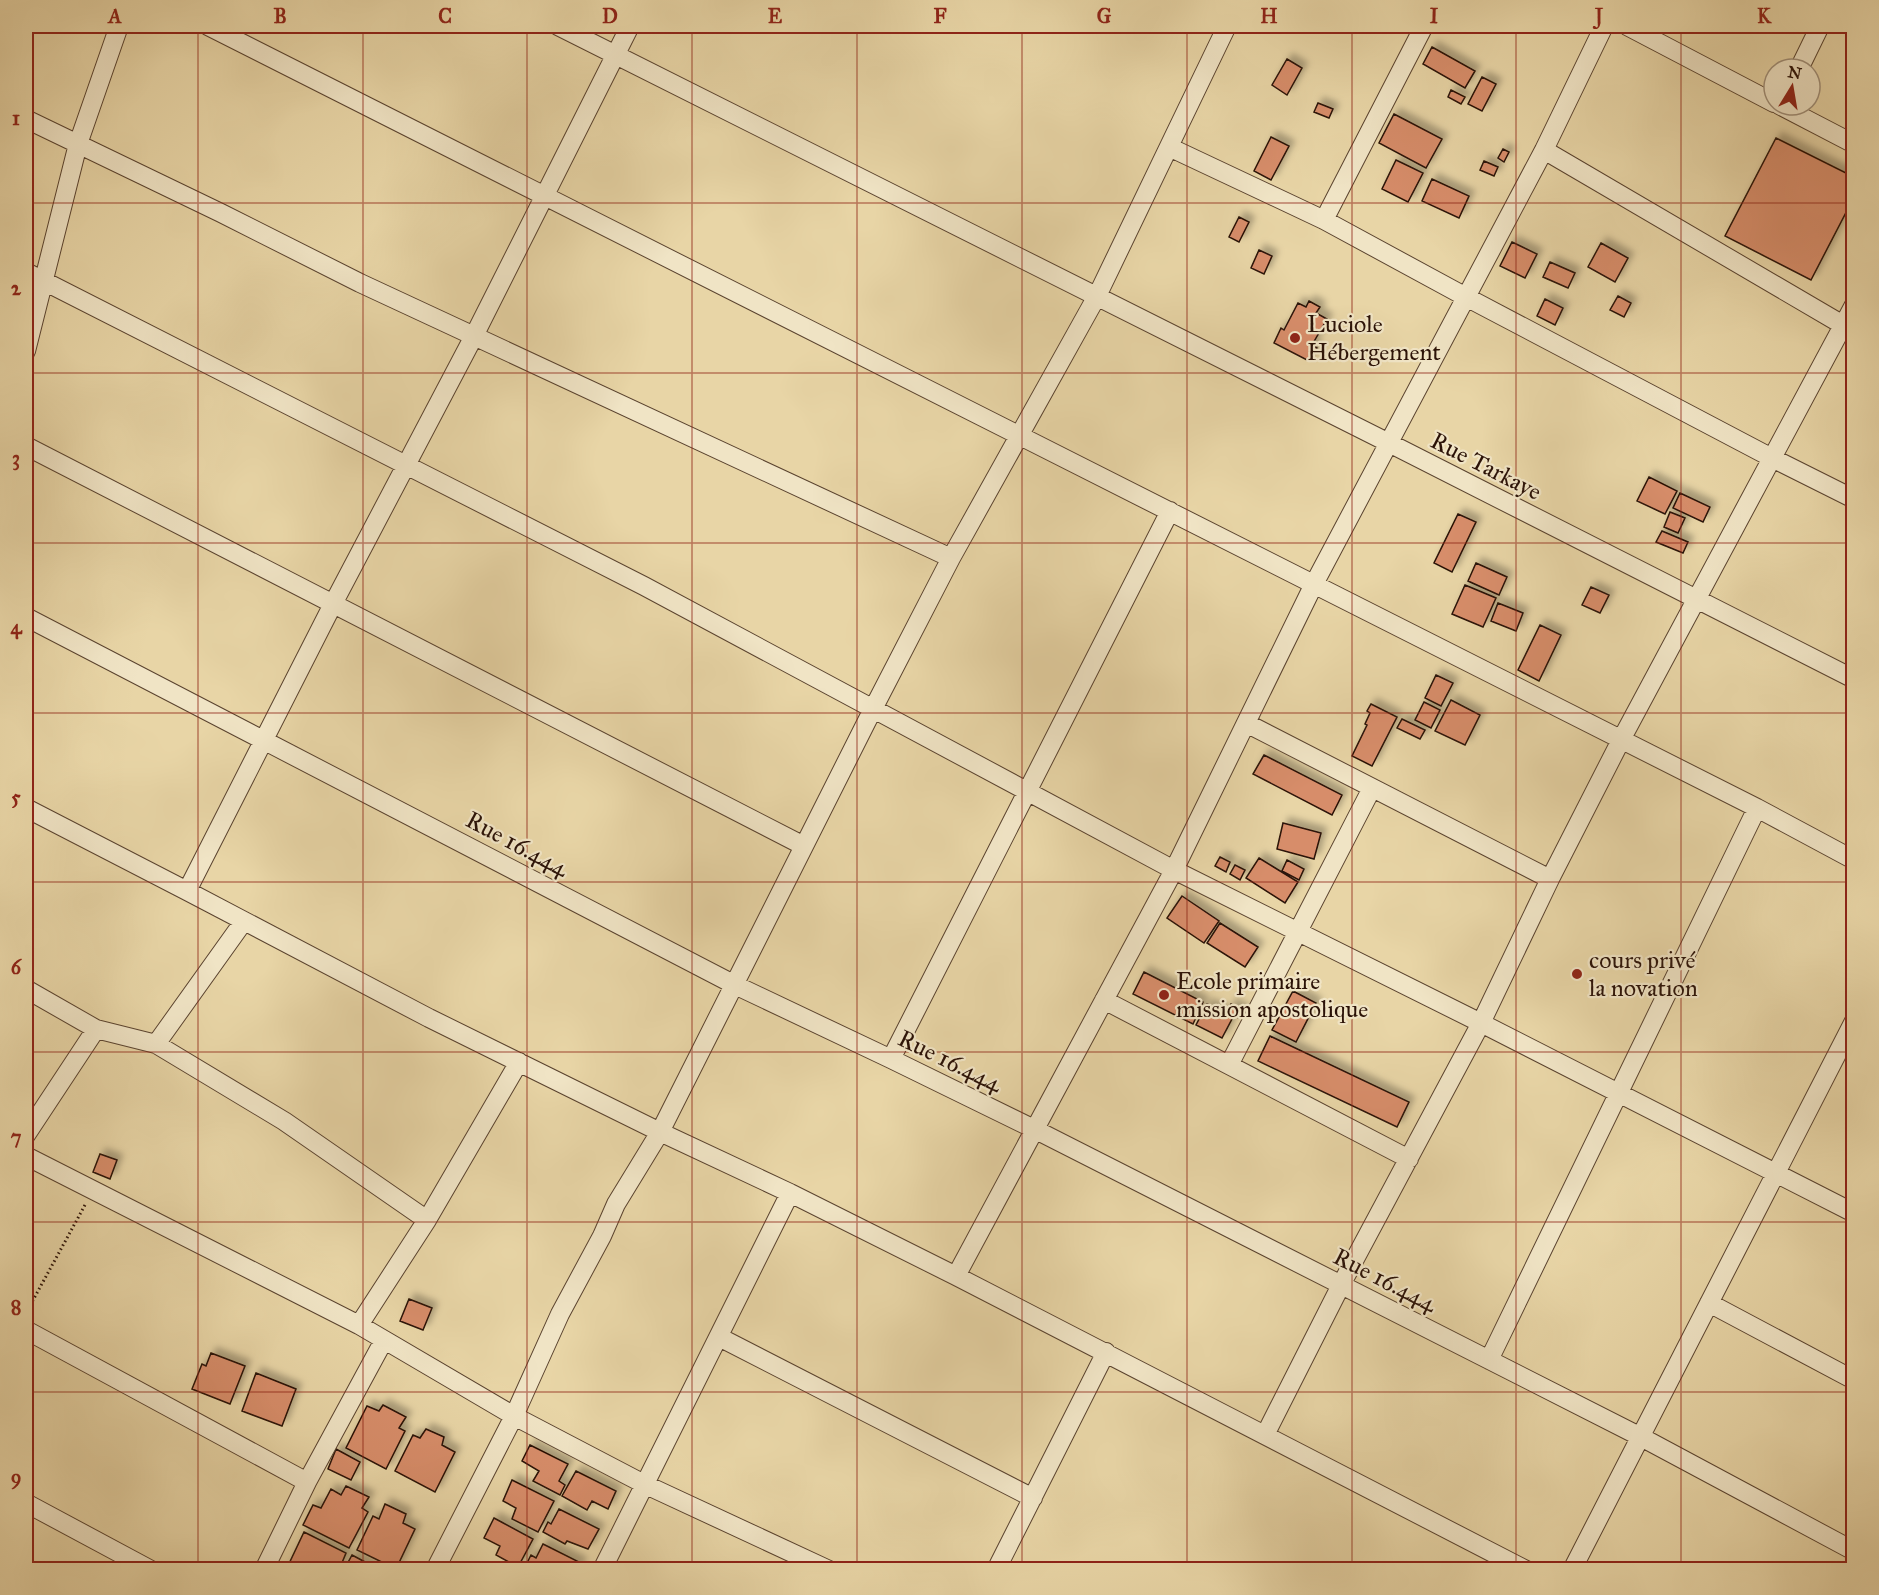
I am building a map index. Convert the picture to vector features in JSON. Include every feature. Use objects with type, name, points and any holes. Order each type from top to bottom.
[{"type":"street","points":[[26,351],[78,144],[119,26]]},
{"type":"street","points":[[208,26],[1170,511],[1854,860]]},
{"type":"street","name":"Rue Tarkaye","points":[[558,26],[1854,679]]},
{"type":"street","points":[[188,891],[333,604],[474,336],[630,26]]},
{"type":"street","points":[[435,1569],[514,1416],[560,1314],[602,1236],[616,1204],[660,1132],[951,558],[1097,296],[1227,26]]},
{"type":"street","points":[[1324,220],[1424,26]]},
{"type":"street","points":[[956,1276],[1174,870],[1314,584],[1544,150],[1604,26]]},
{"type":"street","points":[[1628,26],[1762,96]]},
{"type":"street","points":[[1805,57],[1820,26]]},
{"type":"street","points":[[1802,117],[1854,144]]},
{"type":"street","points":[[26,119],[360,283],[951,558]]},
{"type":"street","points":[[1169,147],[1324,220],[1466,297],[1854,499]]},
{"type":"street","points":[[1544,150],[1843,325]]},
{"type":"street","points":[[26,272],[644,586],[1174,870],[1854,1213]]},
{"type":"street","points":[[1265,1435],[1341,1285],[1481,1023],[1550,879],[1621,740],[1854,305]]},
{"type":"street","points":[[26,446],[804,846]]},
{"type":"street","points":[[891,1059],[1170,511]]},
{"type":"street","name":"Rue 16.444","points":[[26,617],[735,985],[1034,1129],[1641,1437],[1854,1551]]},
{"type":"street","points":[[1246,723],[1550,879]]},
{"type":"street","points":[[1229,1065],[1372,788]]},
{"type":"street","points":[[26,808],[429,1018],[956,1276],[1526,1569]]},
{"type":"street","points":[[1489,1360],[1756,808]]},
{"type":"street","points":[[156,1044],[244,921]]},
{"type":"street","points":[[26,989],[96,1029],[156,1044],[284,1121],[427,1220]]},
{"type":"street","points":[[1104,1000],[1409,1159]]},
{"type":"street","points":[[1572,1569],[1854,1021]]},
{"type":"street","points":[[26,1135],[96,1029]]},
{"type":"street","points":[[358,1325],[427,1220],[519,1062]]},
{"type":"street","points":[[26,1156],[358,1325],[514,1416],[644,1484],[829,1569]]},
{"type":"street","points":[[602,1569],[790,1193]]},
{"type":"street","points":[[1709,1303],[1854,1380]]},
{"type":"street","points":[[26,1330],[307,1482]]},
{"type":"street","points":[[719,1337],[1033,1498]]},
{"type":"street","points":[[264,1569],[307,1482],[384,1340]]},
{"type":"street","points":[[996,1569],[1106,1352]]},
{"type":"street","points":[[26,1503],[151,1569]]},
{"type":"path","points":[[26,1314],[94,1190]]},
{"type":"building","points":[[1432,47],[1475,71],[1465,88],[1423,64]]},
{"type":"building","points":[[1287,59],[1302,68],[1287,95],[1272,85]]},
{"type":"building","points":[[1482,77],[1496,84],[1482,111],[1468,104]]},
{"type":"building","points":[[1451,90],[1465,97],[1461,104],[1448,97]]},
{"type":"building","points":[[1318,103],[1333,109],[1329,118],[1314,112]]},
{"type":"building","points":[[1394,114],[1442,139],[1426,168],[1379,143]]},
{"type":"building","points":[[1271,137],[1289,146],[1271,180],[1254,171]]},
{"type":"building","points":[[1776,138],[1854,177],[1854,197],[1811,280],[1725,236]]},
{"type":"building","points":[[1503,149],[1509,152],[1504,162],[1498,158]]},
{"type":"building","points":[[1396,160],[1423,173],[1408,202],[1382,189]]},
{"type":"building","points":[[1484,161],[1498,167],[1494,176],[1480,170]]},
{"type":"building","points":[[1432,179],[1469,196],[1459,218],[1422,201]]},
{"type":"building","points":[[1239,217],[1249,222],[1239,242],[1229,237]]},
{"type":"building","points":[[1512,242],[1537,254],[1525,278],[1500,266]]},
{"type":"building","points":[[1601,243],[1628,258],[1615,282],[1588,267]]},
{"type":"building","points":[[1259,250],[1272,256],[1264,274],[1251,268]]},
{"type":"building","points":[[1550,262],[1575,273],[1568,288],[1543,277]]},
{"type":"building","points":[[1618,296],[1631,303],[1624,317],[1610,310]]},
{"type":"building","points":[[1545,299],[1563,308],[1555,325],[1537,316]]},
{"type":"building","points":[[1309,301],[1320,307],[1316,313],[1327,319],[1312,345],[1317,348],[1309,361],[1274,343],[1281,328],[1284,330],[1298,303],[1306,307]]},
{"type":"building","points":[[1649,477],[1677,491],[1665,514],[1637,501]]},
{"type":"building","points":[[1680,493],[1710,507],[1703,522],[1673,508]]},
{"type":"building","points":[[1670,512],[1685,518],[1678,533],[1664,527]]},
{"type":"building","points":[[1458,514],[1476,522],[1452,572],[1434,563]]},
{"type":"building","points":[[1662,531],[1688,542],[1683,553],[1656,542]]},
{"type":"building","points":[[1476,563],[1507,577],[1499,595],[1468,581]]},
{"type":"building","points":[[1465,585],[1496,598],[1483,627],[1452,614]]},
{"type":"building","points":[[1591,587],[1609,595],[1600,613],[1582,605]]},
{"type":"building","points":[[1498,603],[1523,613],[1516,631],[1491,621]]},
{"type":"building","points":[[1540,625],[1561,635],[1539,681],[1518,670]]},
{"type":"building","points":[[1436,675],[1453,683],[1441,706],[1425,698]]},
{"type":"building","points":[[1451,700],[1480,715],[1465,745],[1435,731]]},
{"type":"building","points":[[1424,702],[1440,710],[1431,728],[1415,720]]},
{"type":"building","points":[[1371,704],[1397,717],[1372,766],[1352,756],[1367,725],[1365,724],[1370,713],[1367,711]]},
{"type":"building","points":[[1402,719],[1425,730],[1420,739],[1397,728]]},
{"type":"building","points":[[1264,755],[1342,795],[1332,815],[1253,774]]},
{"type":"building","points":[[1283,823],[1321,833],[1314,859],[1277,849]]},
{"type":"building","points":[[1220,857],[1230,862],[1226,872],[1215,866]]},
{"type":"building","points":[[1259,858],[1298,882],[1285,903],[1246,878]]},
{"type":"building","points":[[1287,860],[1304,869],[1299,880],[1282,871]]},
{"type":"building","points":[[1235,865],[1245,870],[1240,880],[1230,874]]},
{"type":"building","points":[[1182,896],[1219,921],[1204,943],[1167,918]]},
{"type":"building","points":[[1220,923],[1258,947],[1245,967],[1207,943]]},
{"type":"building","points":[[1144,972],[1203,1002],[1193,1024],[1133,994]]},
{"type":"building","points":[[1293,991],[1316,1003],[1296,1042],[1272,1030]]},
{"type":"building","points":[[1207,1004],[1233,1017],[1222,1038],[1196,1025]]},
{"type":"building","points":[[1231,1004],[1243,1010],[1239,1018],[1227,1013]]},
{"type":"building","points":[[1270,1036],[1409,1102],[1397,1127],[1258,1061]]},
{"type":"building","points":[[100,1154],[117,1160],[110,1179],[93,1172]]},
{"type":"building","points":[[409,1299],[432,1308],[423,1330],[400,1321]]},
{"type":"building","points":[[211,1353],[245,1366],[230,1404],[192,1389],[202,1364],[206,1366]]},
{"type":"building","points":[[256,1373],[296,1389],[282,1426],[242,1411]]},
{"type":"building","points":[[383,1405],[406,1417],[399,1428],[405,1431],[386,1469],[346,1448],[367,1406],[379,1411]]},
{"type":"building","points":[[426,1429],[444,1437],[442,1445],[455,1452],[435,1492],[395,1471],[413,1435],[420,1438]]},
{"type":"building","points":[[530,1445],[568,1464],[559,1481],[565,1485],[560,1495],[533,1481],[539,1471],[522,1461]]},
{"type":"building","points":[[336,1449],[360,1462],[351,1480],[328,1469]]},
{"type":"building","points":[[576,1471],[616,1491],[608,1509],[592,1501],[587,1510],[562,1496]]},
{"type":"building","points":[[512,1480],[554,1501],[538,1532],[512,1519],[516,1508],[503,1501]]},
{"type":"building","points":[[346,1486],[369,1497],[362,1508],[368,1512],[349,1548],[303,1525],[313,1505],[321,1508],[331,1489],[341,1495]]},
{"type":"building","points":[[385,1504],[406,1514],[403,1523],[415,1529],[396,1569],[357,1550],[373,1516],[379,1519]]},
{"type":"building","points":[[559,1509],[599,1529],[588,1549],[567,1541],[565,1544],[543,1532],[548,1522],[551,1524]]},
{"type":"building","points":[[494,1518],[533,1539],[518,1567],[496,1555],[500,1546],[484,1538]]},
{"type":"building","points":[[304,1532],[346,1553],[339,1570],[286,1570]]},
{"type":"building","points":[[543,1544],[581,1563],[577,1570],[529,1570],[525,1567],[531,1555],[536,1558]]},
{"type":"building","points":[[352,1555],[380,1570],[344,1570]]},
{"type":"place","name":"Luciole Hébergement","points":[[1295,338]]},
{"type":"place","name":"cours privé la novation","points":[[1577,974]]},
{"type":"place","name":"Ecole primaire mission apostolique","points":[[1164,995]]}]
